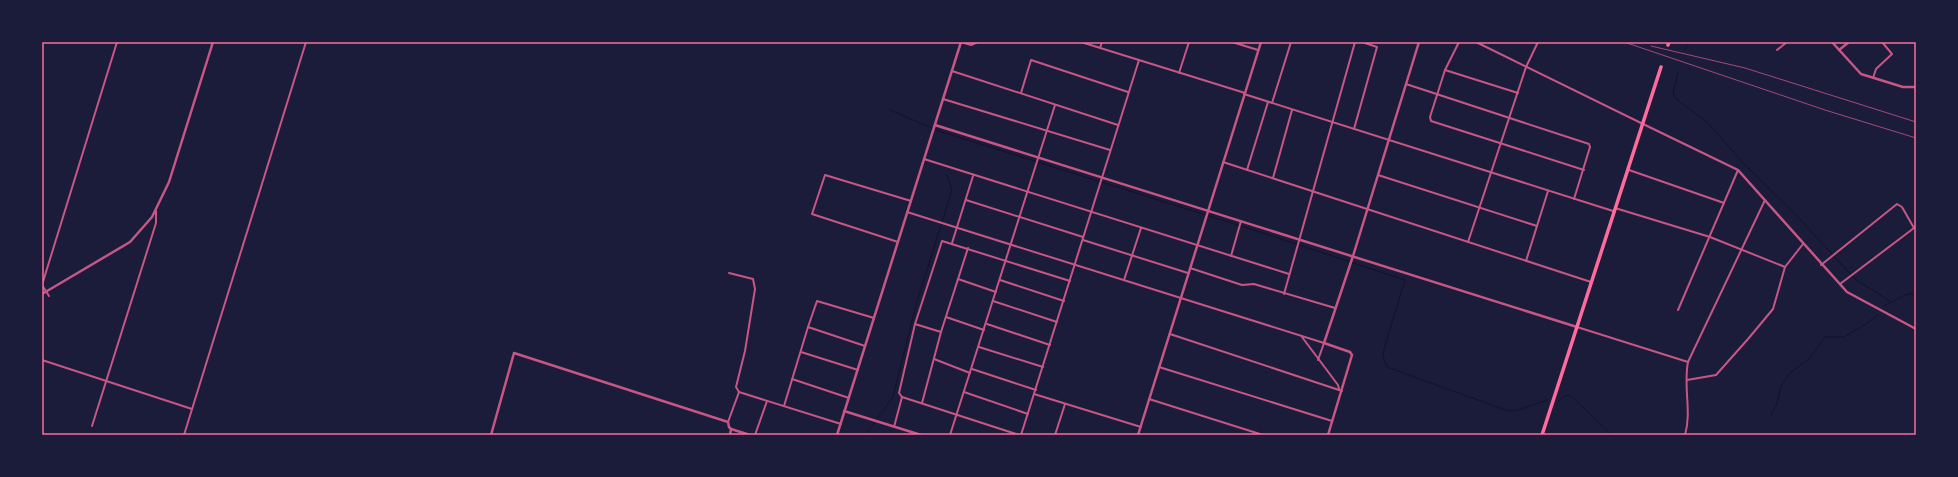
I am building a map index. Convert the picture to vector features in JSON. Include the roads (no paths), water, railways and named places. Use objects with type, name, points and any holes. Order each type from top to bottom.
[{"type":"highway","points":[[1542,435],[1626,169],[1661,67]]},
{"type":"street","points":[[49,296],[42,285],[118,42]]},
{"type":"street","points":[[42,294],[130,242],[156,211],[169,182],[213,42]]},
{"type":"street","points":[[184,435],[306,42]]},
{"type":"street","points":[[837,435],[961,42],[971,45],[978,42]]},
{"type":"street","points":[[1081,42],[1548,191],[1710,237],[1786,267]]},
{"type":"street","points":[[1100,48],[1102,42]]},
{"type":"street","points":[[1179,73],[1189,42]]},
{"type":"street","points":[[1232,42],[1258,50]]},
{"type":"street","points":[[1138,435],[1261,42]]},
{"type":"street","points":[[1272,104],[1290,42]]},
{"type":"street","points":[[1284,294],[1355,42]]},
{"type":"street","points":[[1354,129],[1377,47],[1362,42]]},
{"type":"street","points":[[1318,360],[1353,256],[1419,42]]},
{"type":"street","points":[[1459,42],[1445,70],[1430,118],[1432,121],[1584,170]]},
{"type":"street","points":[[1476,42],[1738,170],[1765,199],[1821,265],[1851,295],[1916,329]]},
{"type":"street","points":[[1468,242],[1526,66],[1538,42]]},
{"type":"street","points":[[1777,50],[1787,42]]},
{"type":"street","points":[[1832,42],[1859,72],[1873,78],[1909,88],[1916,88]]},
{"type":"street","points":[[1839,50],[1848,42]]},
{"type":"street","points":[[1873,78],[1876,69],[1892,54],[1882,42]]},
{"type":"street","points":[[1021,94],[1031,60],[1128,92]]},
{"type":"street","points":[[1070,281],[1007,260],[942,241],[915,324],[899,393],[902,397],[1020,435],[1036,390],[1139,60]]},
{"type":"street","points":[[1445,70],[1518,93]]},
{"type":"street","points":[[952,71],[1118,125]]},
{"type":"street","points":[[1406,84],[1589,144],[1590,147],[1584,170],[1574,199]]},
{"type":"street","points":[[943,99],[1110,150]]},
{"type":"street","points":[[1247,170],[1268,102]]},
{"type":"street","points":[[950,435],[994,301],[1055,105]]},
{"type":"street","points":[[1273,178],[1292,110]]},
{"type":"street","points":[[935,125],[1688,362]]},
{"type":"street","points":[[924,159],[973,176],[1289,274]]},
{"type":"street","points":[[1223,162],[1368,208],[1591,282]]},
{"type":"street","points":[[1626,169],[1724,203]]},
{"type":"street","points":[[1678,310],[1738,170]]},
{"type":"street","points":[[1378,174],[1537,226]]},
{"type":"street","points":[[898,242],[812,214],[825,175],[911,201]]},
{"type":"street","points":[[952,243],[973,176]]},
{"type":"street","points":[[1526,261],[1548,191]]},
{"type":"street","points":[[1685,435],[1689,422],[1687,380],[1688,362],[1765,199]]},
{"type":"street","points":[[966,200],[1083,238],[1132,256],[1188,273]]},
{"type":"street","points":[[1821,265],[1897,204],[1902,207],[1914,228],[1840,284]]},
{"type":"street","points":[[92,426],[156,222],[156,211]]},
{"type":"street","points":[[907,212],[1350,352],[1352,355],[1340,390],[1328,435]]},
{"type":"street","points":[[1231,256],[1241,221]]},
{"type":"street","points":[[1124,280],[1141,228]]},
{"type":"street","points":[[1687,380],[1713,376],[1722,369],[1773,309],[1786,267],[1803,244]]},
{"type":"street","points":[[922,403],[941,332],[968,248]]},
{"type":"street","points":[[1190,268],[1242,284],[1254,284],[1335,308]]},
{"type":"street","points":[[728,273],[753,279],[755,289],[745,351],[736,387],[739,392],[841,424]]},
{"type":"street","points":[[958,279],[996,292]]},
{"type":"street","points":[[1000,280],[1064,301]]},
{"type":"street","points":[[784,406],[817,301],[874,318]]},
{"type":"street","points":[[994,301],[1057,322]]},
{"type":"street","points":[[946,317],[984,330]]},
{"type":"street","points":[[915,324],[941,332]]},
{"type":"street","points":[[986,324],[1050,345]]},
{"type":"street","points":[[808,328],[865,346]]},
{"type":"street","points":[[1170,334],[1340,390]]},
{"type":"street","points":[[1301,336],[1338,385],[1340,390]]},
{"type":"street","points":[[979,347],[1043,367]]},
{"type":"street","points":[[800,352],[858,370]]},
{"type":"street","points":[[491,435],[514,353],[728,422]]},
{"type":"street","points":[[42,360],[192,409]]},
{"type":"street","points":[[934,360],[970,373]]},
{"type":"street","points":[[1159,367],[1332,421]]},
{"type":"street","points":[[972,369],[1036,390]]},
{"type":"street","points":[[792,379],[849,398]]},
{"type":"street","points":[[730,435],[731,429],[728,422],[739,392]]},
{"type":"street","points":[[964,392],[1028,414]]},
{"type":"street","points":[[1034,394],[1141,427]]},
{"type":"street","points":[[894,426],[902,397]]},
{"type":"street","points":[[1149,399],[1263,435]]},
{"type":"street","points":[[755,435],[766,401]]},
{"type":"street","points":[[1055,435],[1065,404]]},
{"type":"street","points":[[844,411],[921,435]]},
{"type":"street","points":[[731,429],[750,435]]},
{"type":"waterway","points":[[1685,50],[1688,42]]},
{"type":"waterway","points":[[1678,73],[1673,92],[1675,98],[1707,122],[1745,165],[1796,215],[1856,280],[1890,302]]},
{"type":"waterway","points":[[890,110],[939,131],[1260,232],[1405,280],[1384,349],[1383,356],[1387,367],[1508,411],[1518,410],[1547,400]]},
{"type":"waterway","points":[[865,435],[893,397],[916,305],[952,190],[947,175]]},
{"type":"waterway","points":[[1884,306],[1907,294],[1916,294]]},
{"type":"waterway","points":[[1771,415],[1776,406],[1782,384],[1790,373],[1809,359],[1825,337],[1844,337],[1878,315]]},
{"type":"waterway","points":[[1559,401],[1564,396],[1570,395],[1612,435]]},
{"type":"railway","points":[[1624,42],[1825,110],[1916,138]]},
{"type":"railway","points":[[1651,46],[1745,68],[1916,122]]}]
